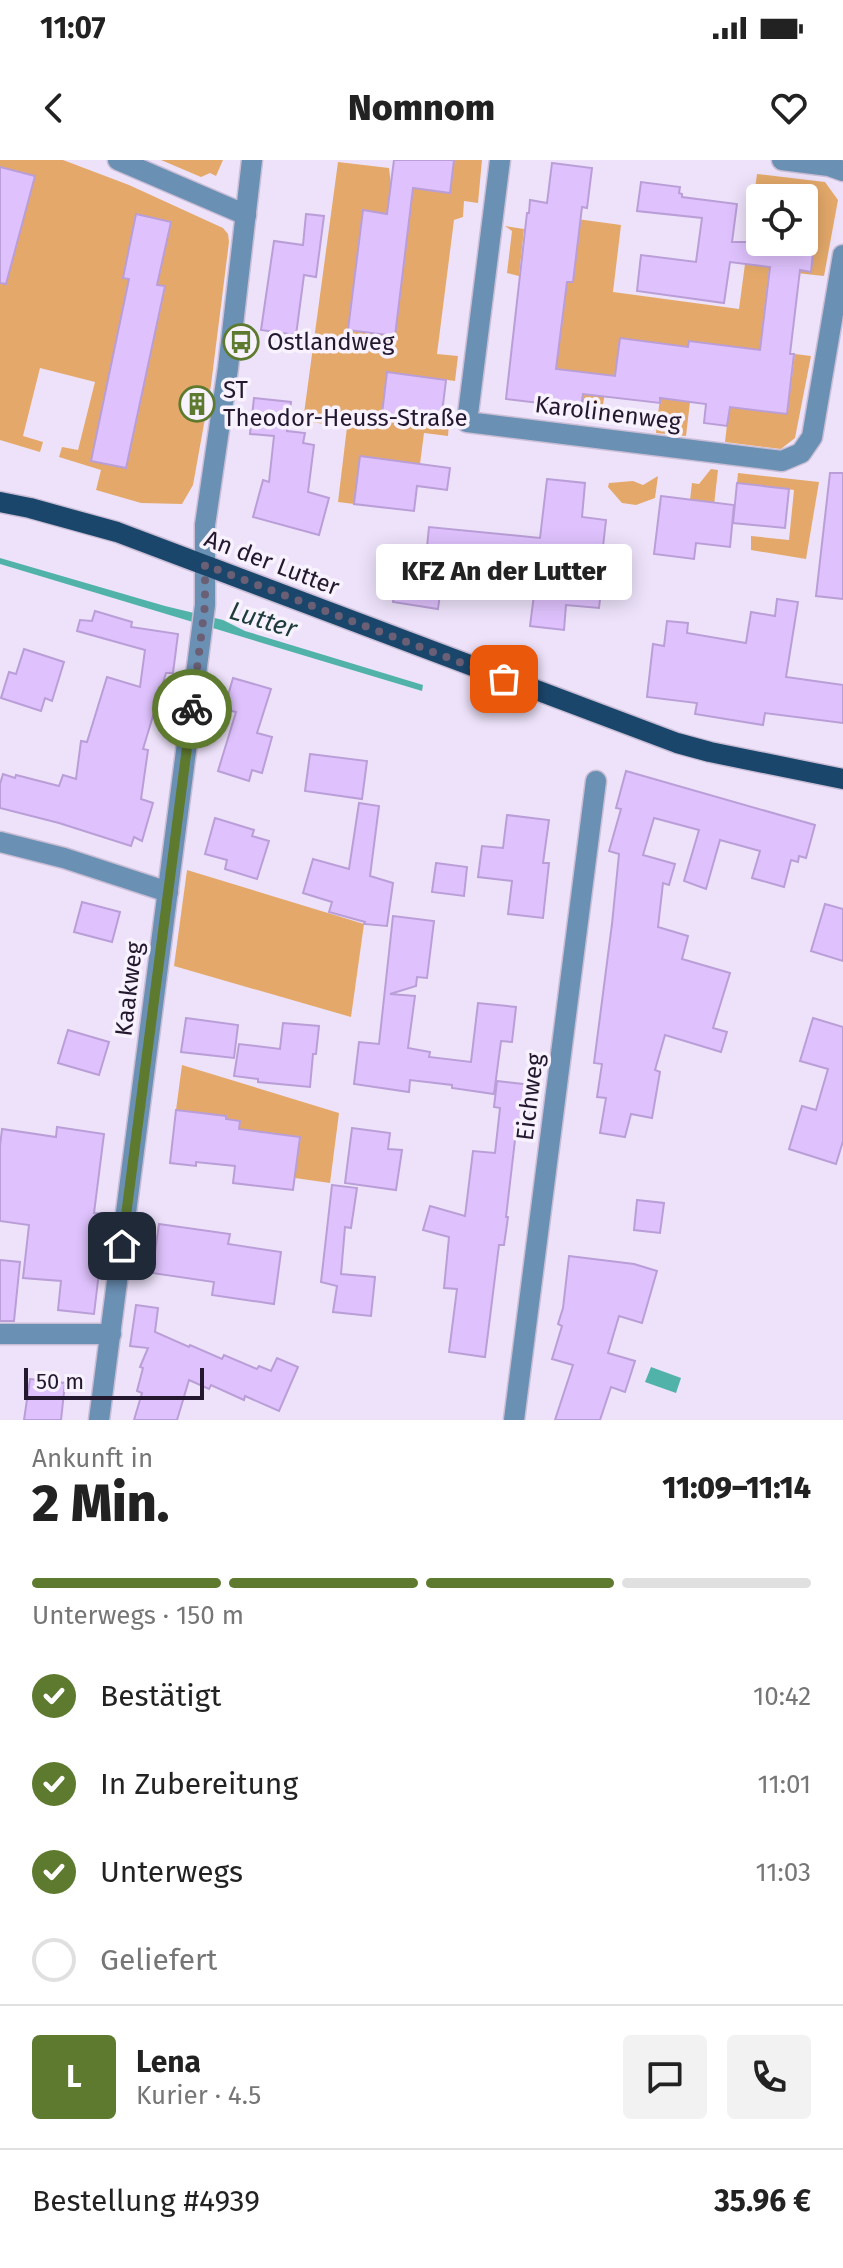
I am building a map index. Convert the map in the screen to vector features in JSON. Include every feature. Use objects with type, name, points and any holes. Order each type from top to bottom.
[{"type":"main road","name":"An der Lutter","points":[[0,502],[117,532],[677,743],[843,779]]},
{"type":"street","points":[[118,160],[246,215]]},
{"type":"street","name":"Kaakweg","points":[[99,1420],[205,605],[205,525],[227,381],[252,160]]},
{"type":"street","name":"Karolinenweg","points":[[500,160],[467,422],[782,461],[801,453],[812,437],[843,255]]},
{"type":"street","points":[[782,160],[829,166],[843,171]]},
{"type":"street","name":"Eichweg","points":[[514,1420],[596,781]]},
{"type":"street","points":[[0,842],[64,858],[168,892]]},
{"type":"street","points":[[0,1334],[111,1334]]},
{"type":"shaded area","points":[[0,160],[63,160],[129,185],[223,228],[228,234],[211,385],[193,485],[182,504],[141,503],[96,490],[101,470],[59,457],[62,447],[78,450],[95,382],[40,368],[23,436],[43,442],[40,452],[0,440]]},
{"type":"shaded area","points":[[161,160],[223,160],[216,176],[210,173],[201,177]]},
{"type":"shaded area","points":[[454,160],[482,160],[478,203],[464,201],[463,217],[454,220],[437,354],[458,356],[455,381],[387,372],[382,414],[449,423],[448,436],[424,433],[420,464],[360,457],[354,504],[338,502],[347,427],[303,421],[338,162],[389,168],[391,185],[449,193]]},
{"type":"shaded area","points":[[757,174],[825,182],[838,200],[824,276],[769,270],[760,347],[790,351],[790,354],[752,349],[787,414],[795,354],[811,356],[795,438],[781,449],[725,442],[729,407],[690,402],[686,436],[656,433],[666,344],[620,338],[613,393],[605,392],[602,411],[581,408],[585,373],[556,369],[544,279],[573,282],[579,236],[553,232],[555,216],[621,225],[613,292],[739,309],[746,256],[818,256],[818,184],[756,184]]},
{"type":"shaded area","points":[[505,226],[524,229],[519,276],[507,273],[512,231]]},
{"type":"shaded area","points":[[711,469],[718,470],[713,514],[690,500],[692,483],[699,484]]},
{"type":"shaded area","points":[[738,473],[819,482],[806,559],[751,550],[751,536],[789,540],[794,490],[737,483]]},
{"type":"shaded area","points":[[658,476],[655,498],[636,505],[622,503],[608,487],[609,483],[633,481],[643,485]]},
{"type":"shaded area","points":[[0,558],[223,620],[245,631],[423,685],[422,691],[0,564]]},
{"type":"shaded area","points":[[187,870],[364,924],[351,1017],[174,966]]},
{"type":"shaded area","points":[[182,1065],[339,1113],[330,1183],[295,1178],[299,1137],[239,1129],[240,1121],[226,1119],[226,1116],[176,1110]]},
{"type":"shaded area","points":[[651,1367],[681,1378],[676,1393],[645,1382]]},
{"type":"building","points":[[394,160],[454,160],[450,193],[413,188],[395,336],[348,330],[363,210],[387,214]]},
{"type":"building","points":[[552,163],[592,168],[587,208],[582,207],[573,282],[567,282],[556,369],[615,376],[620,338],[688,347],[689,341],[760,350],[770,267],[730,262],[724,303],[637,291],[641,255],[696,262],[702,218],[637,211],[641,182],[680,187],[682,197],[737,204],[732,242],[746,242],[746,256],[813,256],[811,272],[800,270],[790,354],[794,354],[787,414],[730,407],[727,426],[704,423],[706,404],[660,398],[660,403],[583,394],[581,408],[506,399],[527,213],[530,200],[547,203]]},
{"type":"building","points":[[0,167],[35,176],[6,284],[0,283]]},
{"type":"building","points":[[136,214],[171,222],[157,285],[165,286],[126,468],[91,461],[129,279],[123,278]]},
{"type":"building","points":[[306,214],[324,216],[316,277],[304,275],[296,335],[261,330],[274,241],[303,245]]},
{"type":"building","points":[[387,372],[446,380],[441,421],[382,414]]},
{"type":"building","points":[[254,398],[291,402],[287,431],[305,433],[303,443],[314,445],[308,492],[329,498],[319,535],[253,517],[263,480],[269,482],[274,436],[250,434]]},
{"type":"building","points":[[360,456],[450,468],[447,490],[417,486],[414,511],[354,504]]},
{"type":"building","points":[[830,473],[843,473],[843,599],[816,596]]},
{"type":"building","points":[[547,479],[585,483],[582,517],[606,520],[599,608],[566,605],[564,630],[530,626],[536,579],[503,575],[504,569],[444,563],[438,609],[393,602],[399,563],[425,567],[429,527],[540,538]]},
{"type":"building","points":[[737,483],[789,489],[785,528],[733,523]]},
{"type":"building","points":[[661,496],[734,505],[730,547],[696,543],[694,559],[654,554]]},
{"type":"building","points":[[777,599],[798,602],[786,677],[843,685],[843,723],[765,713],[763,725],[695,714],[697,703],[647,697],[653,644],[664,646],[667,621],[688,623],[687,633],[746,643],[751,612],[775,616]]},
{"type":"building","points":[[95,611],[132,622],[131,627],[178,634],[173,673],[166,673],[143,749],[148,750],[141,799],[153,803],[142,841],[134,837],[131,846],[0,808],[3,774],[59,786],[63,775],[76,779],[81,741],[87,742],[107,677],[140,687],[145,650],[77,631],[80,620],[92,621]]},
{"type":"building","points":[[24,649],[64,662],[52,701],[45,698],[41,711],[1,698],[9,672],[16,674]]},
{"type":"building","points":[[233,678],[271,689],[257,733],[272,737],[262,773],[252,770],[249,781],[218,771],[236,712],[224,709]]},
{"type":"building","points":[[310,754],[367,761],[362,799],[305,791]]},
{"type":"building","points":[[626,771],[815,825],[806,858],[799,856],[798,862],[791,860],[784,887],[752,878],[760,851],[720,840],[706,889],[684,881],[699,830],[654,818],[643,855],[675,864],[669,885],[663,883],[658,927],[688,936],[682,959],[730,973],[713,1028],[727,1032],[721,1052],[665,1035],[655,1070],[660,1072],[652,1118],[631,1114],[625,1137],[600,1133],[606,1098],[597,1097],[602,1064],[594,1063],[619,854],[609,851],[621,809],[616,808]]},
{"type":"building","points":[[359,803],[379,806],[370,876],[393,883],[387,926],[364,924],[329,912],[332,902],[303,893],[313,859],[349,869]]},
{"type":"building","points":[[507,815],[549,820],[543,863],[549,863],[543,918],[508,914],[512,881],[478,877],[482,846],[503,848]]},
{"type":"building","points":[[215,818],[254,830],[252,836],[269,841],[257,879],[225,869],[227,860],[205,854]]},
{"type":"building","points":[[436,863],[467,867],[464,896],[432,892]]},
{"type":"building","points":[[82,902],[120,912],[112,942],[74,932]]},
{"type":"building","points":[[825,904],[843,909],[843,961],[811,951]]},
{"type":"building","points":[[393,916],[434,921],[427,978],[417,977],[416,986],[390,994],[415,996],[408,1048],[430,1052],[429,1057],[471,1062],[478,1003],[516,1007],[512,1042],[501,1041],[494,1094],[410,1080],[409,1092],[354,1084],[359,1042],[379,1044]]},
{"type":"building","points":[[186,1018],[238,1025],[234,1058],[181,1052]]},
{"type":"building","points":[[813,1018],[843,1027],[843,1141],[836,1164],[789,1149],[802,1106],[816,1110],[828,1069],[800,1061]]},
{"type":"building","points":[[283,1023],[319,1026],[310,1087],[258,1082],[258,1079],[234,1076],[239,1044],[280,1049]]},
{"type":"building","points":[[68,1030],[109,1042],[99,1075],[58,1063]]},
{"type":"building","points":[[497,1081],[540,1086],[535,1126],[517,1123],[508,1217],[504,1245],[499,1245],[485,1357],[449,1352],[457,1289],[444,1288],[449,1237],[423,1230],[430,1206],[465,1216],[473,1151],[495,1153],[500,1108],[494,1107]]},
{"type":"building","points":[[176,1110],[226,1116],[226,1119],[240,1121],[239,1129],[300,1137],[293,1190],[233,1183],[235,1166],[170,1163]]},
{"type":"building","points":[[57,1127],[104,1134],[94,1213],[106,1214],[94,1314],[58,1310],[61,1281],[23,1278],[29,1225],[0,1221],[2,1129],[56,1137]]},
{"type":"building","points":[[352,1128],[390,1133],[388,1149],[402,1150],[396,1190],[345,1183]]},
{"type":"building","points":[[332,1185],[357,1188],[351,1228],[345,1227],[341,1274],[375,1277],[371,1316],[333,1312],[337,1286],[321,1282]]},
{"type":"building","points":[[637,1200],[664,1203],[660,1233],[634,1230]]},
{"type":"building","points":[[159,1224],[230,1234],[228,1244],[281,1252],[274,1304],[212,1295],[214,1282],[152,1273]]},
{"type":"building","points":[[569,1256],[634,1264],[657,1271],[642,1323],[619,1316],[608,1353],[635,1361],[625,1392],[611,1387],[600,1420],[555,1420],[573,1365],[552,1359],[562,1326],[558,1324]]},
{"type":"building","points":[[0,1260],[20,1262],[14,1321],[0,1321]]},
{"type":"building","points":[[136,1305],[158,1308],[155,1332],[189,1347],[222,1359],[224,1355],[257,1369],[259,1366],[271,1371],[277,1358],[298,1367],[279,1411],[245,1396],[244,1400],[211,1385],[209,1389],[189,1380],[177,1420],[134,1420],[142,1393],[137,1391],[143,1368],[140,1367],[148,1348],[130,1346]]},
{"type":"building","points":[[30,1379],[65,1383],[61,1420],[24,1420]]},
{"type":"way so far","points":[[192,709],[205,605],[205,565],[504,679]]},
{"type":"place","name":"Ostlandweg","points":[[241,342]]},
{"type":"place","name":"ST Theodor-Heuss-Straße","points":[[197,404]]},
{"type":"place","name":"KFZ An der Lutter","points":[[504,679]]},
{"type":"route","points":[[122,1246],[192,709]]},
{"type":"water label","name":"Lutter","points":[[263,620]]}]
